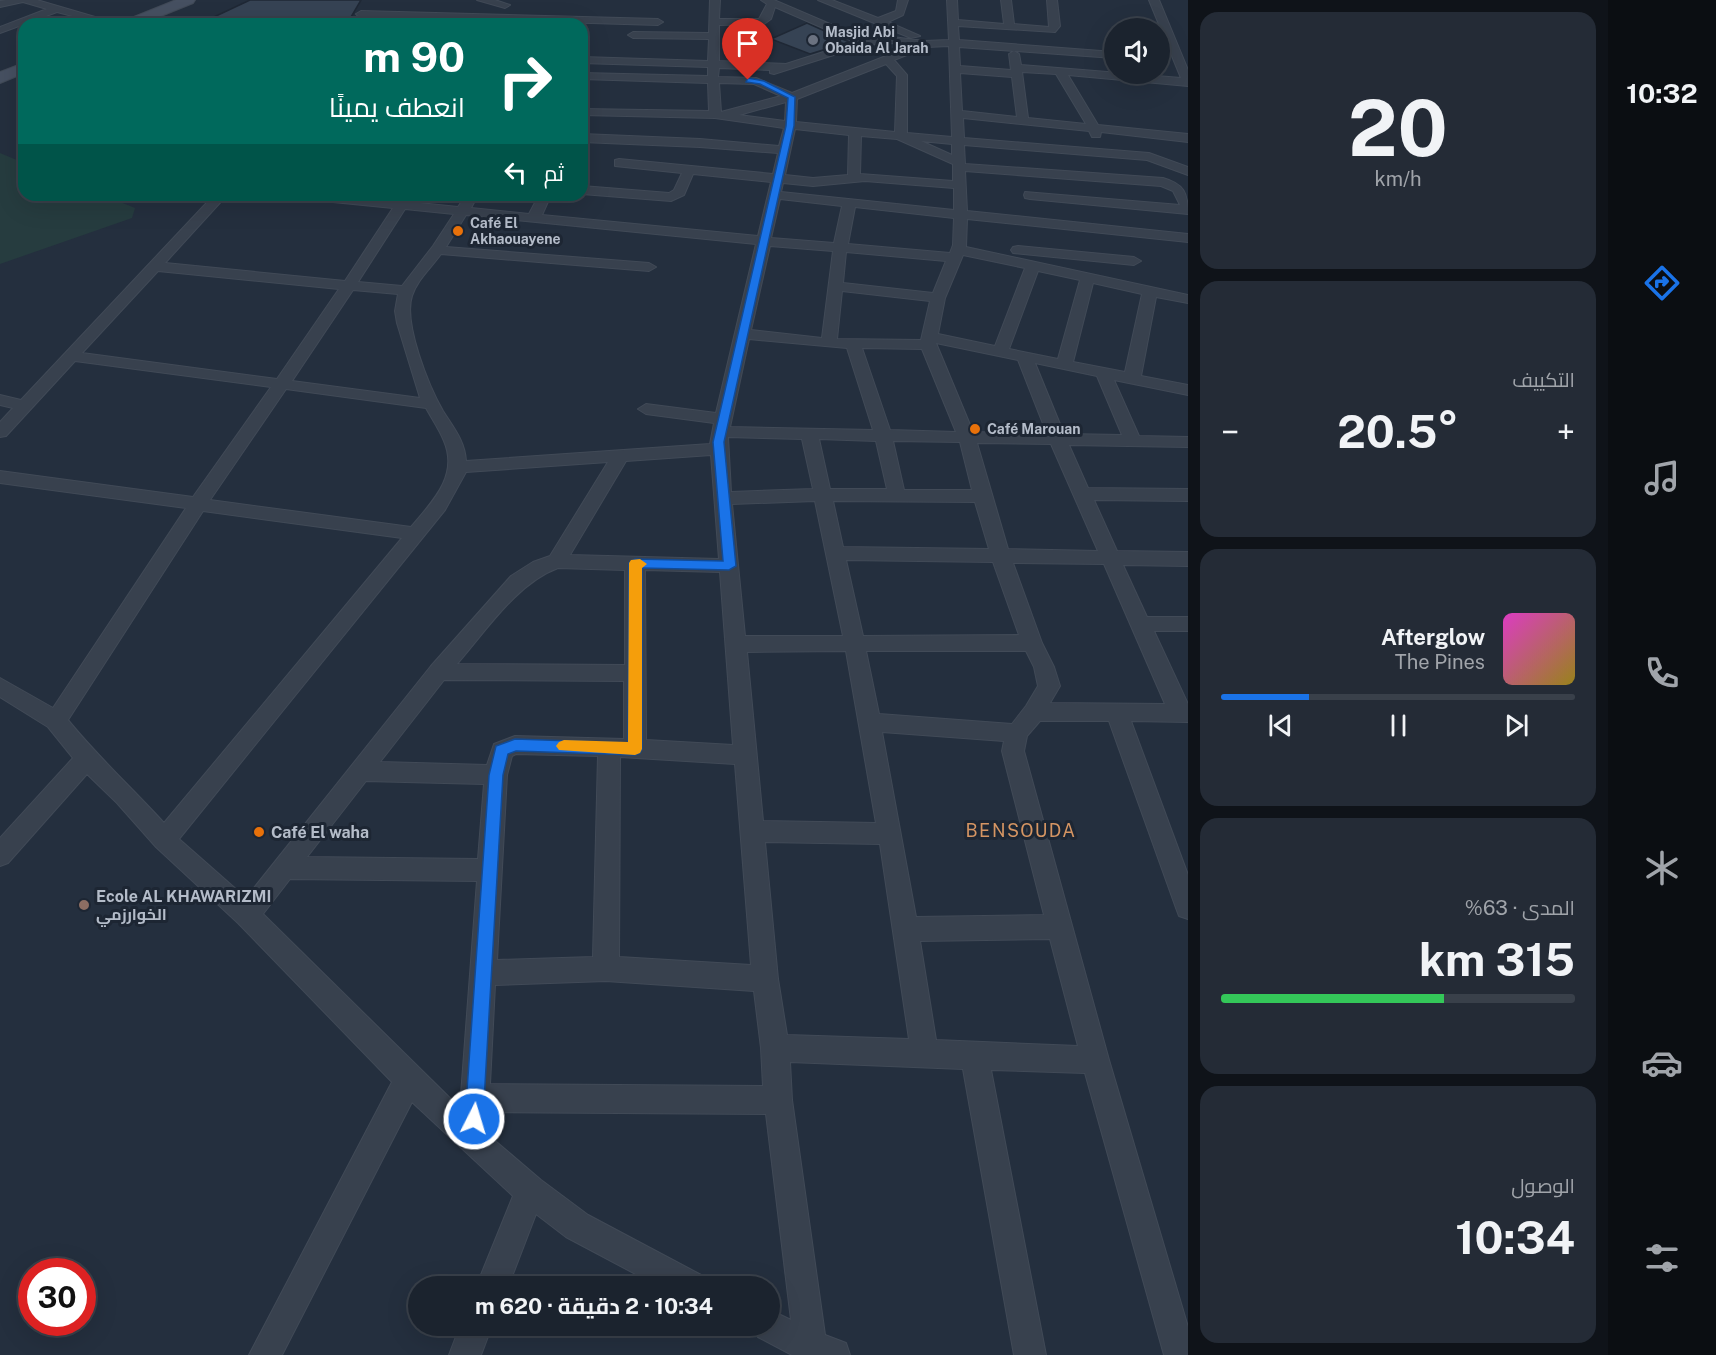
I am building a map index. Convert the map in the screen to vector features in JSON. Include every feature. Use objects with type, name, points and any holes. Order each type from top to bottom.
[{"type":"main road","points":[[144,18],[188,0]]},
{"type":"main road","points":[[0,78],[18,70]]},
{"type":"street","points":[[0,4],[20,0]]},
{"type":"street","points":[[26,0],[93,18]]},
{"type":"street","points":[[32,18],[78,0]]},
{"type":"street","points":[[360,18],[370,0]]},
{"type":"street","points":[[708,125],[713,79],[715,0]]},
{"type":"street","points":[[822,0],[878,21],[929,44]]},
{"type":"street","points":[[878,21],[899,15],[904,9],[903,0]]},
{"type":"street","points":[[952,0],[961,214],[958,251],[938,298],[928,341],[967,438],[1001,557],[1032,643],[1044,667],[1048,686],[1034,712],[1017,733],[1013,752],[1095,1060],[1180,1355]]},
{"type":"street","points":[[1006,0],[1009,27]]},
{"type":"street","points":[[588,138],[626,140],[708,125],[792,97],[953,33],[1009,27],[1054,28],[1052,0]]},
{"type":"street","points":[[1154,0],[1174,59],[1188,82]]},
{"type":"street","points":[[714,22],[761,22],[767,17],[769,1],[864,42]]},
{"type":"street","points":[[477,2],[518,5],[514,18]]},
{"type":"street","points":[[362,14],[448,18]]},
{"type":"street","points":[[588,21],[658,21]]},
{"type":"street","points":[[1,30],[18,23]]},
{"type":"street","points":[[1,30],[16,35]]},
{"type":"street","points":[[953,33],[1013,47],[1104,54]]},
{"type":"street","points":[[624,35],[714,36]]},
{"type":"street","points":[[748,80],[864,42],[892,40],[929,44]]},
{"type":"street","points":[[1013,47],[1023,120]]},
{"type":"street","points":[[888,59],[902,75],[901,136]]},
{"type":"street","points":[[588,60],[787,67]]},
{"type":"street","points":[[955,69],[1060,71],[1188,82]]},
{"type":"street","points":[[1060,71],[1070,92],[1081,103],[1094,127],[1110,179]]},
{"type":"street","points":[[588,76],[748,80],[762,82],[792,97]]},
{"type":"street","points":[[792,97],[790,126],[722,433],[723,498],[765,980],[775,1048],[778,1100],[817,1352]]},
{"type":"street","points":[[588,113],[708,125],[790,126],[1149,157],[1188,171]]},
{"type":"street","points":[[957,114],[1188,138]]},
{"type":"street","points":[[708,125],[783,150]]},
{"type":"street","points":[[854,177],[855,132]]},
{"type":"street","points":[[901,136],[960,172]]},
{"type":"street","points":[[614,178],[626,140]]},
{"type":"street","points":[[1149,157],[1180,148]]},
{"type":"street","points":[[614,178],[671,197],[679,192],[689,170]]},
{"type":"street","points":[[588,188],[614,178],[689,170],[849,203],[1188,238]]},
{"type":"street","points":[[775,187],[854,177],[960,172],[1151,180],[1171,185],[1181,194],[1188,209]]},
{"type":"street","points":[[1028,174],[1032,221]]},
{"type":"street","points":[[1030,195],[1188,209]]},
{"type":"street","points":[[0,432],[215,201]]},
{"type":"street","points":[[377,201],[401,205],[467,203],[533,219],[840,248],[958,251],[1134,261]]},
{"type":"street","points":[[533,219],[542,201]]},
{"type":"street","points":[[164,840],[439,506],[458,467],[449,431],[431,404],[402,313],[406,291],[437,250],[467,203]]},
{"type":"street","points":[[829,343],[840,248],[849,203]]},
{"type":"street","points":[[56,721],[198,504],[351,284],[401,205]]},
{"type":"street","points":[[1127,231],[1134,261],[1145,290],[1132,379]]},
{"type":"street","points":[[437,250],[648,267]]},
{"type":"street","points":[[958,251],[1188,299]]},
{"type":"street","points":[[1000,352],[1033,265]]},
{"type":"street","points":[[155,266],[406,291]]},
{"type":"street","points":[[1064,365],[1088,277]]},
{"type":"street","points":[[836,286],[938,298]]},
{"type":"street","points":[[744,334],[853,344],[928,341],[1000,352],[1188,390]]},
{"type":"street","points":[[853,344],[883,435],[897,496]]},
{"type":"street","points":[[71,356],[431,404]]},
{"type":"street","points":[[1025,357],[1140,624],[1184,713],[1034,712]]},
{"type":"street","points":[[1104,374],[1133,441]]},
{"type":"street","points":[[0,400],[24,406]]},
{"type":"street","points":[[646,409],[722,433]]},
{"type":"street","points":[[458,467],[620,457],[722,433],[1188,442]]},
{"type":"street","points":[[809,433],[870,722],[907,930],[924,1052]]},
{"type":"street","points":[[557,561],[620,457]]},
{"type":"street","points":[[0,477],[416,534]]},
{"type":"street","points":[[1084,494],[1188,495]]},
{"type":"street","points":[[723,498],[823,495],[982,496]]},
{"type":"street","points":[[835,553],[1188,560]]},
{"type":"street","points":[[247,915],[438,672],[518,581],[540,567],[557,561],[729,566]]},
{"type":"street","points":[[635,563],[635,749]]},
{"type":"street","points":[[1140,624],[1188,624]]},
{"type":"street","points":[[735,644],[1032,643]]},
{"type":"street","points":[[438,672],[635,673]]},
{"type":"street","points":[[0,686],[56,721],[86,759],[125,796],[164,840],[247,915],[472,1140],[530,1191],[577,1226],[671,1276]]},
{"type":"street","points":[[1117,713],[1188,907]]},
{"type":"street","points":[[870,722],[1017,733]]},
{"type":"street","points":[[472,1140],[496,775],[502,750],[515,745],[609,747],[745,755]]},
{"type":"street","points":[[606,969],[609,747]]},
{"type":"street","points":[[0,855],[86,759]]},
{"type":"street","points":[[360,771],[496,775]]},
{"type":"street","points":[[752,831],[890,834]]},
{"type":"street","points":[[283,868],[491,870]]},
{"type":"street","points":[[907,930],[1059,927]]},
{"type":"street","points":[[484,973],[606,969],[765,980]]},
{"type":"street","points":[[775,1048],[1095,1060]]},
{"type":"street","points":[[975,1057],[1030,1355]]},
{"type":"street","points":[[265,1355],[409,1078]]},
{"type":"street","points":[[476,1098],[778,1100]]},
{"type":"street","points":[[496,1276],[530,1191]]},
{"type":"street","points":[[780,1332],[817,1352]]},
{"type":"street","points":[[465,1355],[472,1336]]},
{"type":"green space","points":[[0,153],[18,160],[18,201],[118,201],[135,208],[132,218],[0,264]]},
{"type":"building","points":[[250,0],[361,0],[350,18],[212,18]]},
{"type":"building","name":"Masjid Abi Obaida Al Jarah","points":[[807,23],[849,42],[810,54],[771,39]]},
{"type":"slow traffic","points":[[564,746],[635,749],[635,563],[640,564]]},
{"type":"place","name":"Masjid Abi Obaida Al Jarah","points":[[813,40]]},
{"type":"place","name":"Café El Akhaouayene","points":[[458,231]]},
{"type":"place","name":"Café Marouan","points":[[975,429]]},
{"type":"place","name":"Café El waha","points":[[259,832]]},
{"type":"place","name":"Ecole AL KHAWARIZMI الخوارزمي","points":[[84,905]]},
{"type":"district","name":"BENSOUDA","points":[[1021,831]]},
{"type":"route","points":[[474,1119],[496,775],[502,750],[515,745],[635,749],[635,563],[729,566],[718,442],[790,126],[792,97],[762,82],[748,80]]}]
